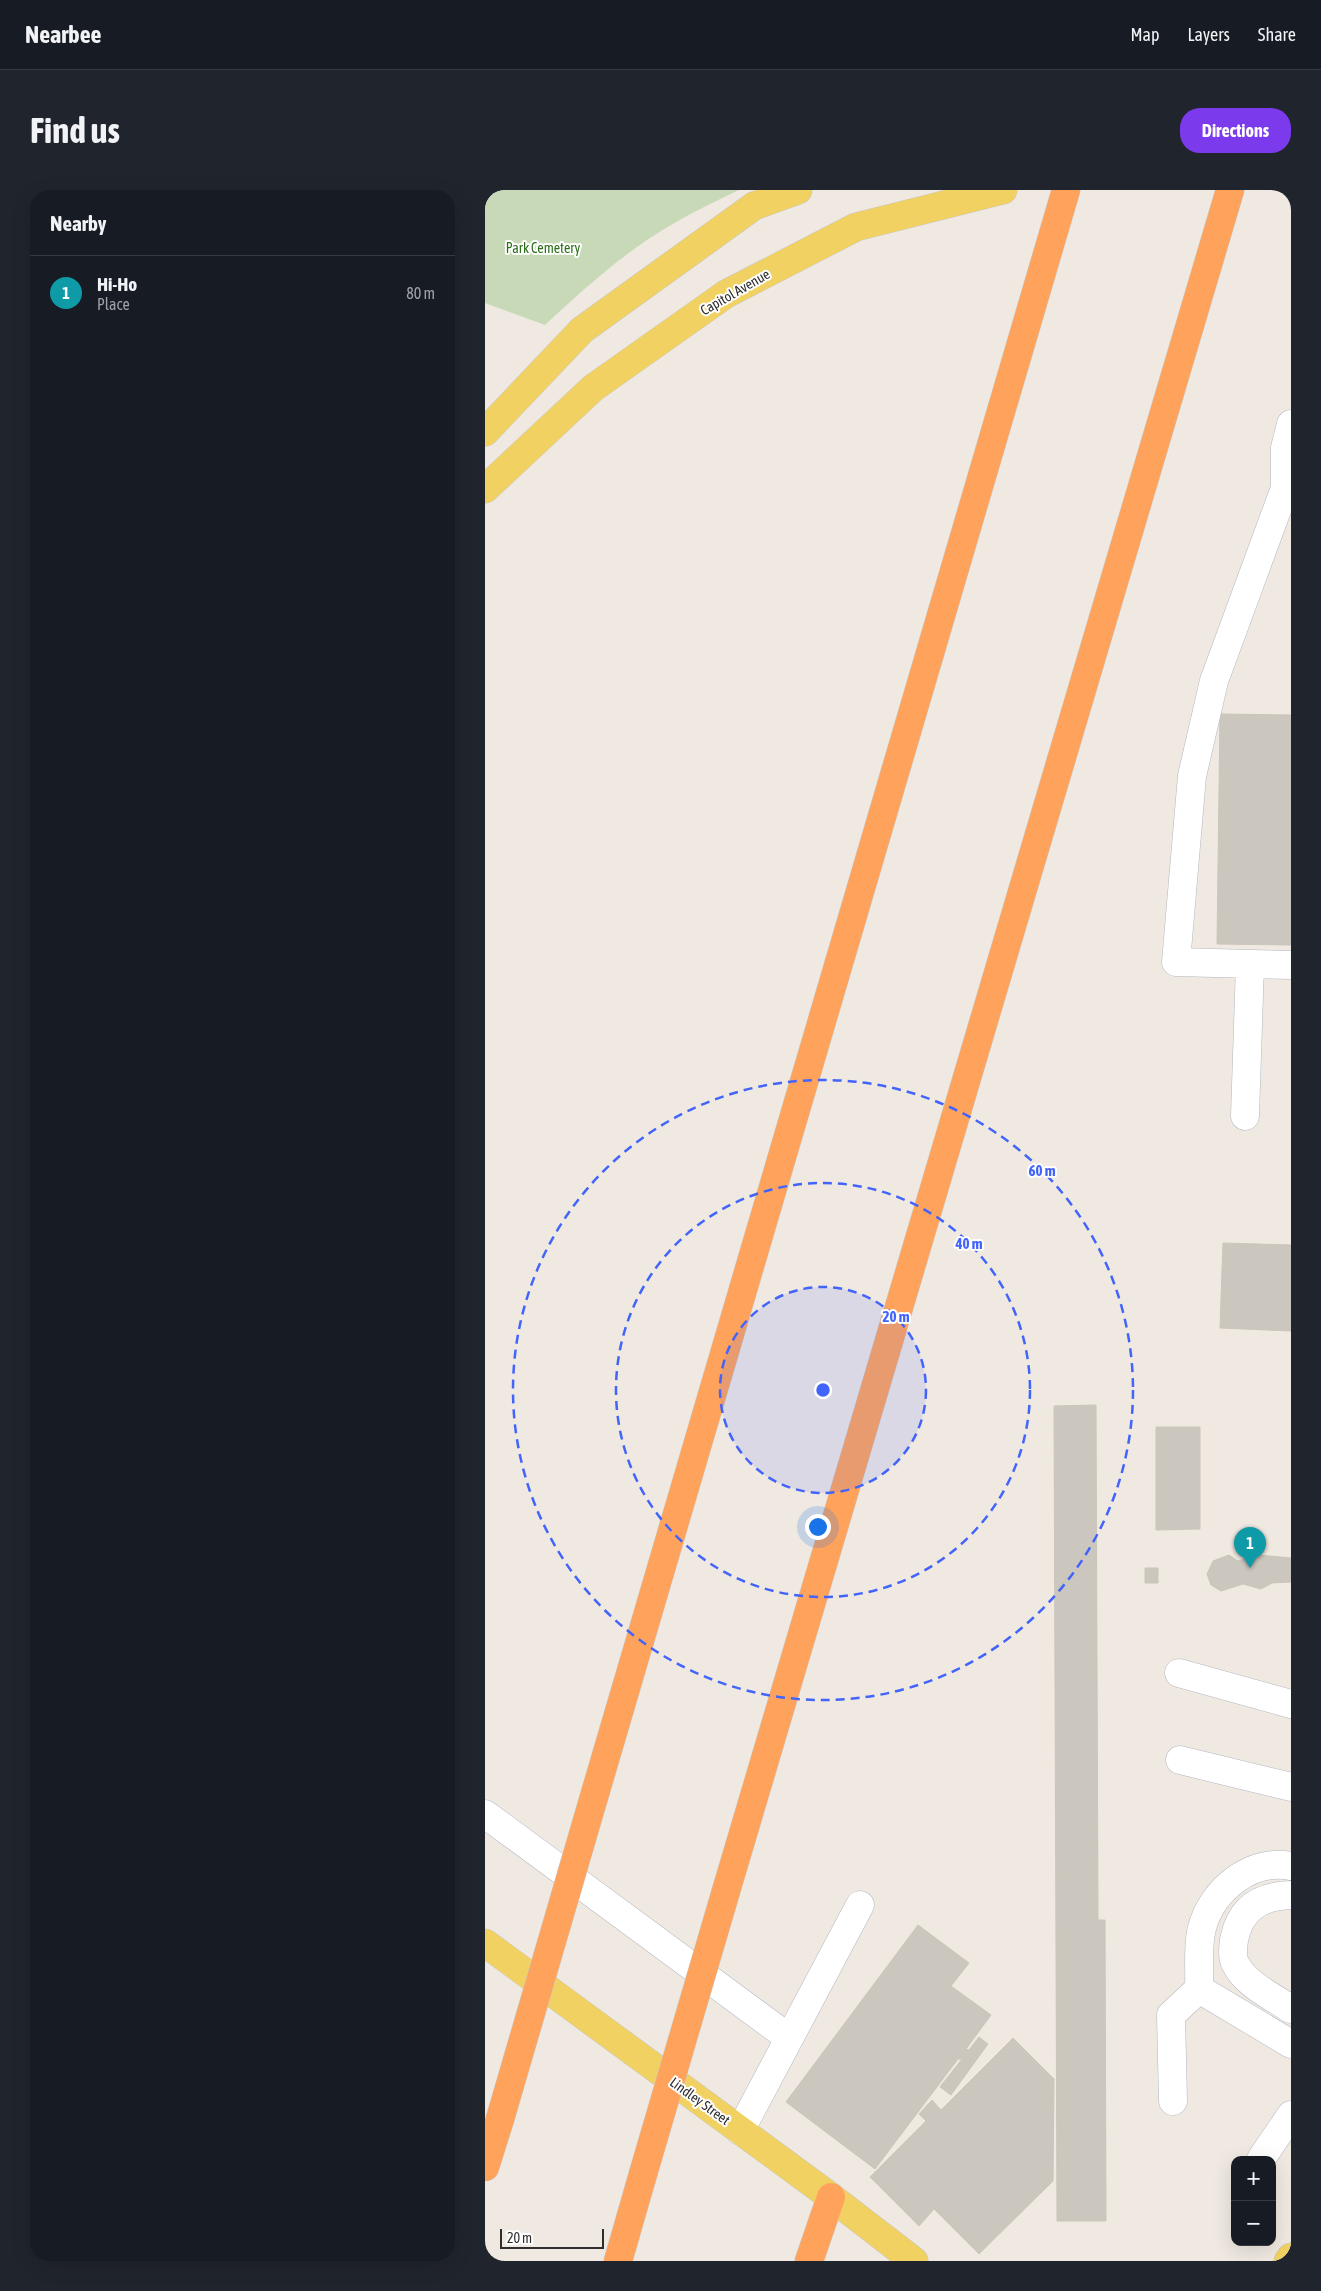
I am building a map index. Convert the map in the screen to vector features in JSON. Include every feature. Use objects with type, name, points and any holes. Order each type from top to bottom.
[{"type":"highway","points":[[485,2167],[1066,190]]},
{"type":"highway","points":[[618,2261],[1229,190]]},
{"type":"highway","points":[[809,2261],[831,2197]]},
{"type":"main road","points":[[485,432],[582,330],[754,206],[798,190]]},
{"type":"main road","name":"Capitol Avenue","points":[[485,489],[593,388],[726,294],[856,228],[1003,190]]},
{"type":"main road","name":"Lindley Street","points":[[485,1943],[831,2197],[914,2261]]},
{"type":"main road","points":[[1288,2261],[1291,2257]]},
{"type":"lane","points":[[1291,424],[1285,448],[1288,491],[1214,681],[1192,776],[1176,962],[1291,965]]},
{"type":"lane","points":[[1245,1116],[1250,964]]},
{"type":"lane","points":[[1179,1673],[1291,1704]]},
{"type":"lane","points":[[1180,1760],[1291,1787]]},
{"type":"lane","points":[[485,1814],[789,2038]]},
{"type":"lane","points":[[1173,2102],[1171,2015],[1199,1989],[1201,1929],[1211,1906],[1228,1884],[1253,1870],[1284,1864],[1291,1866]]},
{"type":"lane","points":[[1291,1895],[1275,1895],[1253,1905],[1237,1924],[1233,1947],[1235,1962],[1249,1981],[1291,2009]]},
{"type":"lane","points":[[740,2131],[860,1904]]},
{"type":"lane","points":[[1199,1989],[1291,2044]]},
{"type":"lane","points":[[1263,2156],[1291,2115]]},
{"type":"green space","name":"Park Cemetery","points":[[485,190],[739,190],[679,220],[637,247],[545,325],[485,303]]},
{"type":"building","points":[[1220,714],[1291,715],[1291,945],[1217,944]]},
{"type":"building","points":[[1223,1243],[1291,1245],[1291,1331],[1220,1328]]},
{"type":"building","points":[[1096,1405],[1098,1920],[1105,1920],[1106,2221],[1057,2221],[1054,1406]]},
{"type":"building","points":[[1156,1427],[1200,1427],[1200,1529],[1156,1530]]},
{"type":"building","points":[[1229,1555],[1238,1561],[1258,1555],[1291,1558],[1291,1582],[1272,1583],[1261,1589],[1243,1584],[1221,1591],[1211,1585],[1207,1574],[1213,1561]]},
{"type":"building","points":[[1145,1568],[1158,1568],[1158,1583],[1145,1583]]},
{"type":"building","points":[[918,1925],[969,1963],[951,1986],[991,2015],[966,2049],[969,2050],[979,2037],[988,2044],[951,2095],[940,2087],[962,2059],[958,2059],[875,2169],[786,2102]]},
{"type":"building","points":[[1013,2038],[1054,2079],[1053,2181],[979,2254],[934,2209],[919,2226],[870,2177],[926,2121],[919,2114],[932,2100],[941,2110]]},
{"type":"place","name":"Hi-Ho","points":[[1250,1568]]}]
